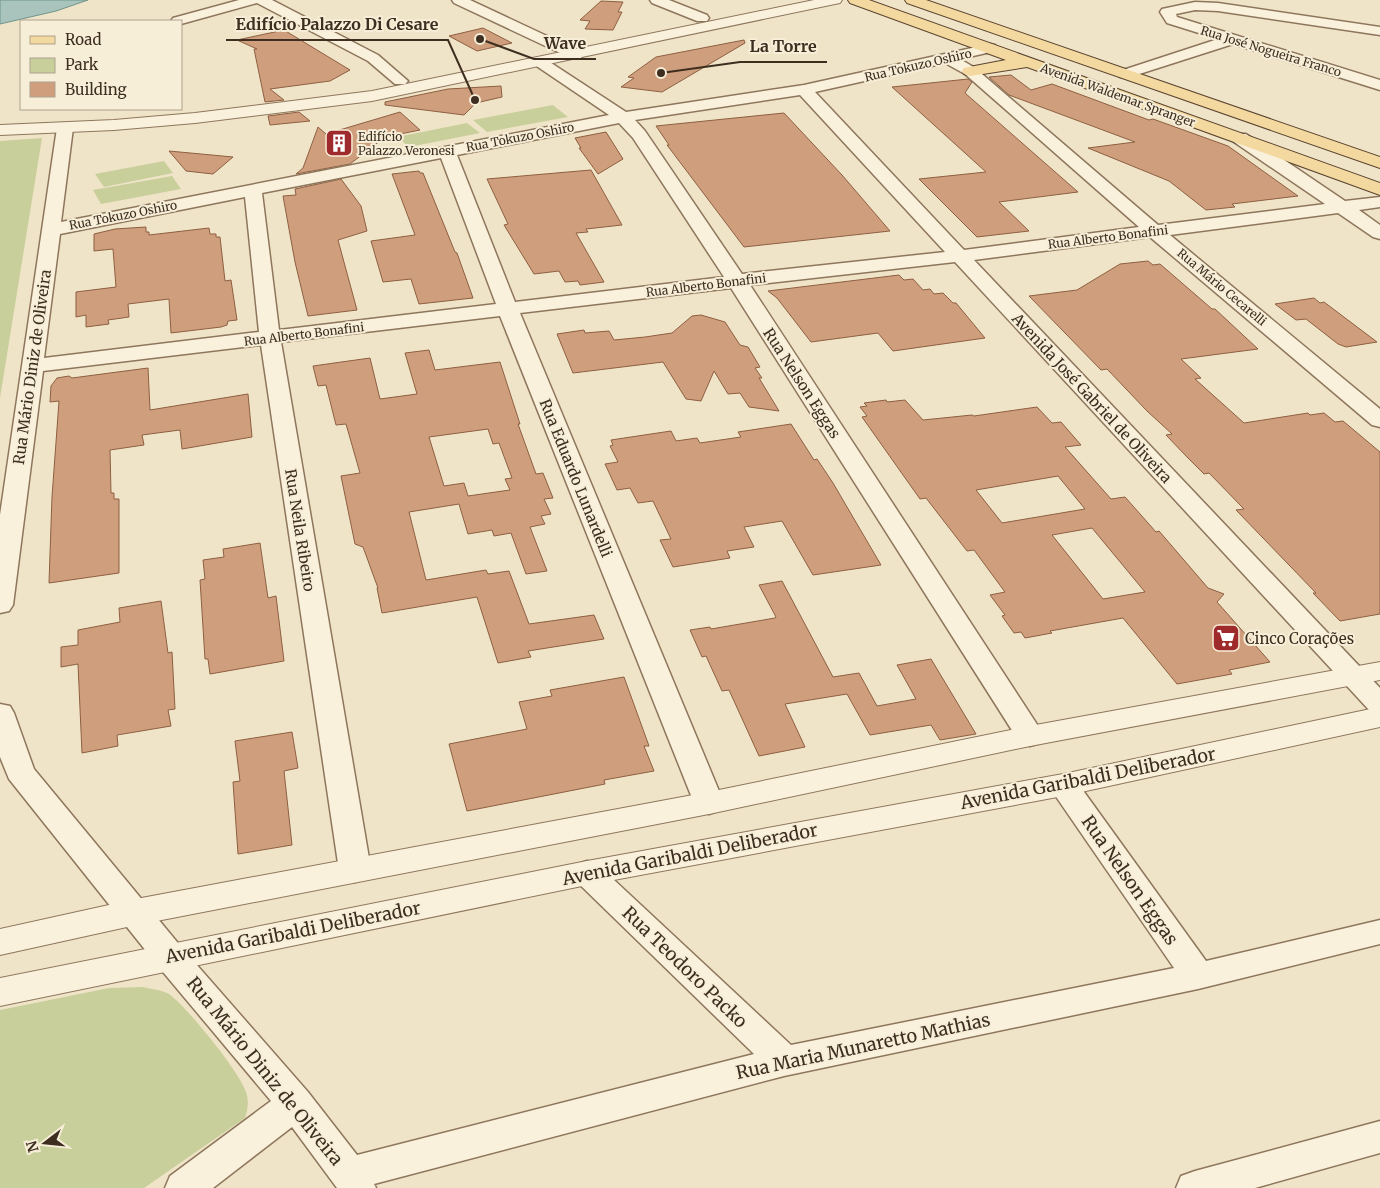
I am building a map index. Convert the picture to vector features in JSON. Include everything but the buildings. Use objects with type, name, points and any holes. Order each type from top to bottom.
[{"type":"main road","name":"Avenida Waldemar Spranger","points":[[856,0],[1380,188]]},
{"type":"main road","name":"Avenida Waldemar Spranger","points":[[912,0],[1380,163]]},
{"type":"main road","points":[[970,71],[1007,64],[1028,63]]},
{"type":"street","points":[[182,20],[254,0]]},
{"type":"street","points":[[261,0],[373,58],[400,81]]},
{"type":"street","points":[[459,0],[569,51]]},
{"type":"street","points":[[657,0],[702,18]]},
{"type":"street","points":[[0,122],[212,117],[345,100],[540,62],[569,51],[702,18],[791,0]]},
{"type":"street","points":[[182,109],[302,96],[400,81],[835,0]]},
{"type":"street","name":"Rua José Nogueira Franco","points":[[1380,31],[1218,7],[1194,6],[1167,12],[1172,20],[1380,84]]},
{"type":"street","points":[[1125,74],[1232,39]]},
{"type":"street","name":"Rua Tokuzo Oshiro","points":[[50,230],[623,117],[804,90],[949,59],[990,48]]},
{"type":"street","name":"Rua Mário Cecarelli","points":[[949,59],[970,71],[1154,231],[1380,420]]},
{"type":"street","name":"Rua Nelson Eggas","points":[[540,62],[623,117],[638,135],[737,281],[1030,736]]},
{"type":"street","name":"Avenida José Gabriel de Oliveira","points":[[804,90],[959,256],[1366,674],[1380,705]]},
{"type":"street","points":[[0,130],[57,120],[172,110]]},
{"type":"street","name":"Rua Mário Diniz de Oliveira","points":[[0,605],[50,230],[57,120]]},
{"type":"street","points":[[1240,138],[1380,234]]},
{"type":"street","name":"Rua Eduardo Lunardelli","points":[[447,151],[508,310],[708,803]]},
{"type":"street","name":"Rua Neila Ribeiro","points":[[253,190],[270,338],[355,870]]},
{"type":"street","name":"Rua Alberto Bonafini","points":[[32,366],[959,256],[1380,202]]},
{"type":"street","points":[[0,942],[136,912],[708,803],[1030,736],[1366,674]]},
{"type":"street","name":"Rua Mário Diniz de Oliveira","points":[[0,713],[20,772],[136,912],[170,957],[295,1103],[353,1181]]},
{"type":"street","name":"Avenida Garibaldi Deliberador","points":[[0,992],[587,873],[1062,785],[1380,717]]},
{"type":"street","name":"Rua Nelson Eggas","points":[[1062,785],[1198,976]]},
{"type":"street","name":"Rua Teodoro Packo","points":[[587,873],[784,1061]]},
{"type":"street","name":"Rua Maria Munaretto Mathias","points":[[353,1181],[784,1061],[1198,976],[1380,932]]},
{"type":"street","points":[[184,1188],[295,1103]]},
{"type":"street","points":[[1194,1188],[1380,1137]]},
{"type":"green space","points":[[553,105],[568,117],[487,132],[473,120]]},
{"type":"green space","points":[[467,123],[480,133],[409,147],[397,137]]},
{"type":"green space","points":[[42,138],[0,398],[0,141]]},
{"type":"green space","points":[[164,161],[173,173],[104,187],[95,174]]},
{"type":"green space","points":[[172,176],[181,189],[101,204],[93,190]]},
{"type":"green space","points":[[143,987],[169,994],[188,1012],[212,1040],[234,1070],[246,1092],[248,1105],[245,1118],[144,1188],[0,1188],[0,1010],[109,988]]},
{"type":"water","points":[[0,0],[88,0],[56,11],[0,24]]},
{"type":"place","name":"Wave","points":[[480,39]]},
{"type":"place","name":"La Torre","points":[[661,73]]},
{"type":"place","name":"Edifício Palazzo Di Cesare","points":[[475,100]]},
{"type":"place","name":"Edifício Palazzo Veronesi","points":[[339,143]]},
{"type":"place","name":"Cinco Corações","points":[[1226,638]]}]
